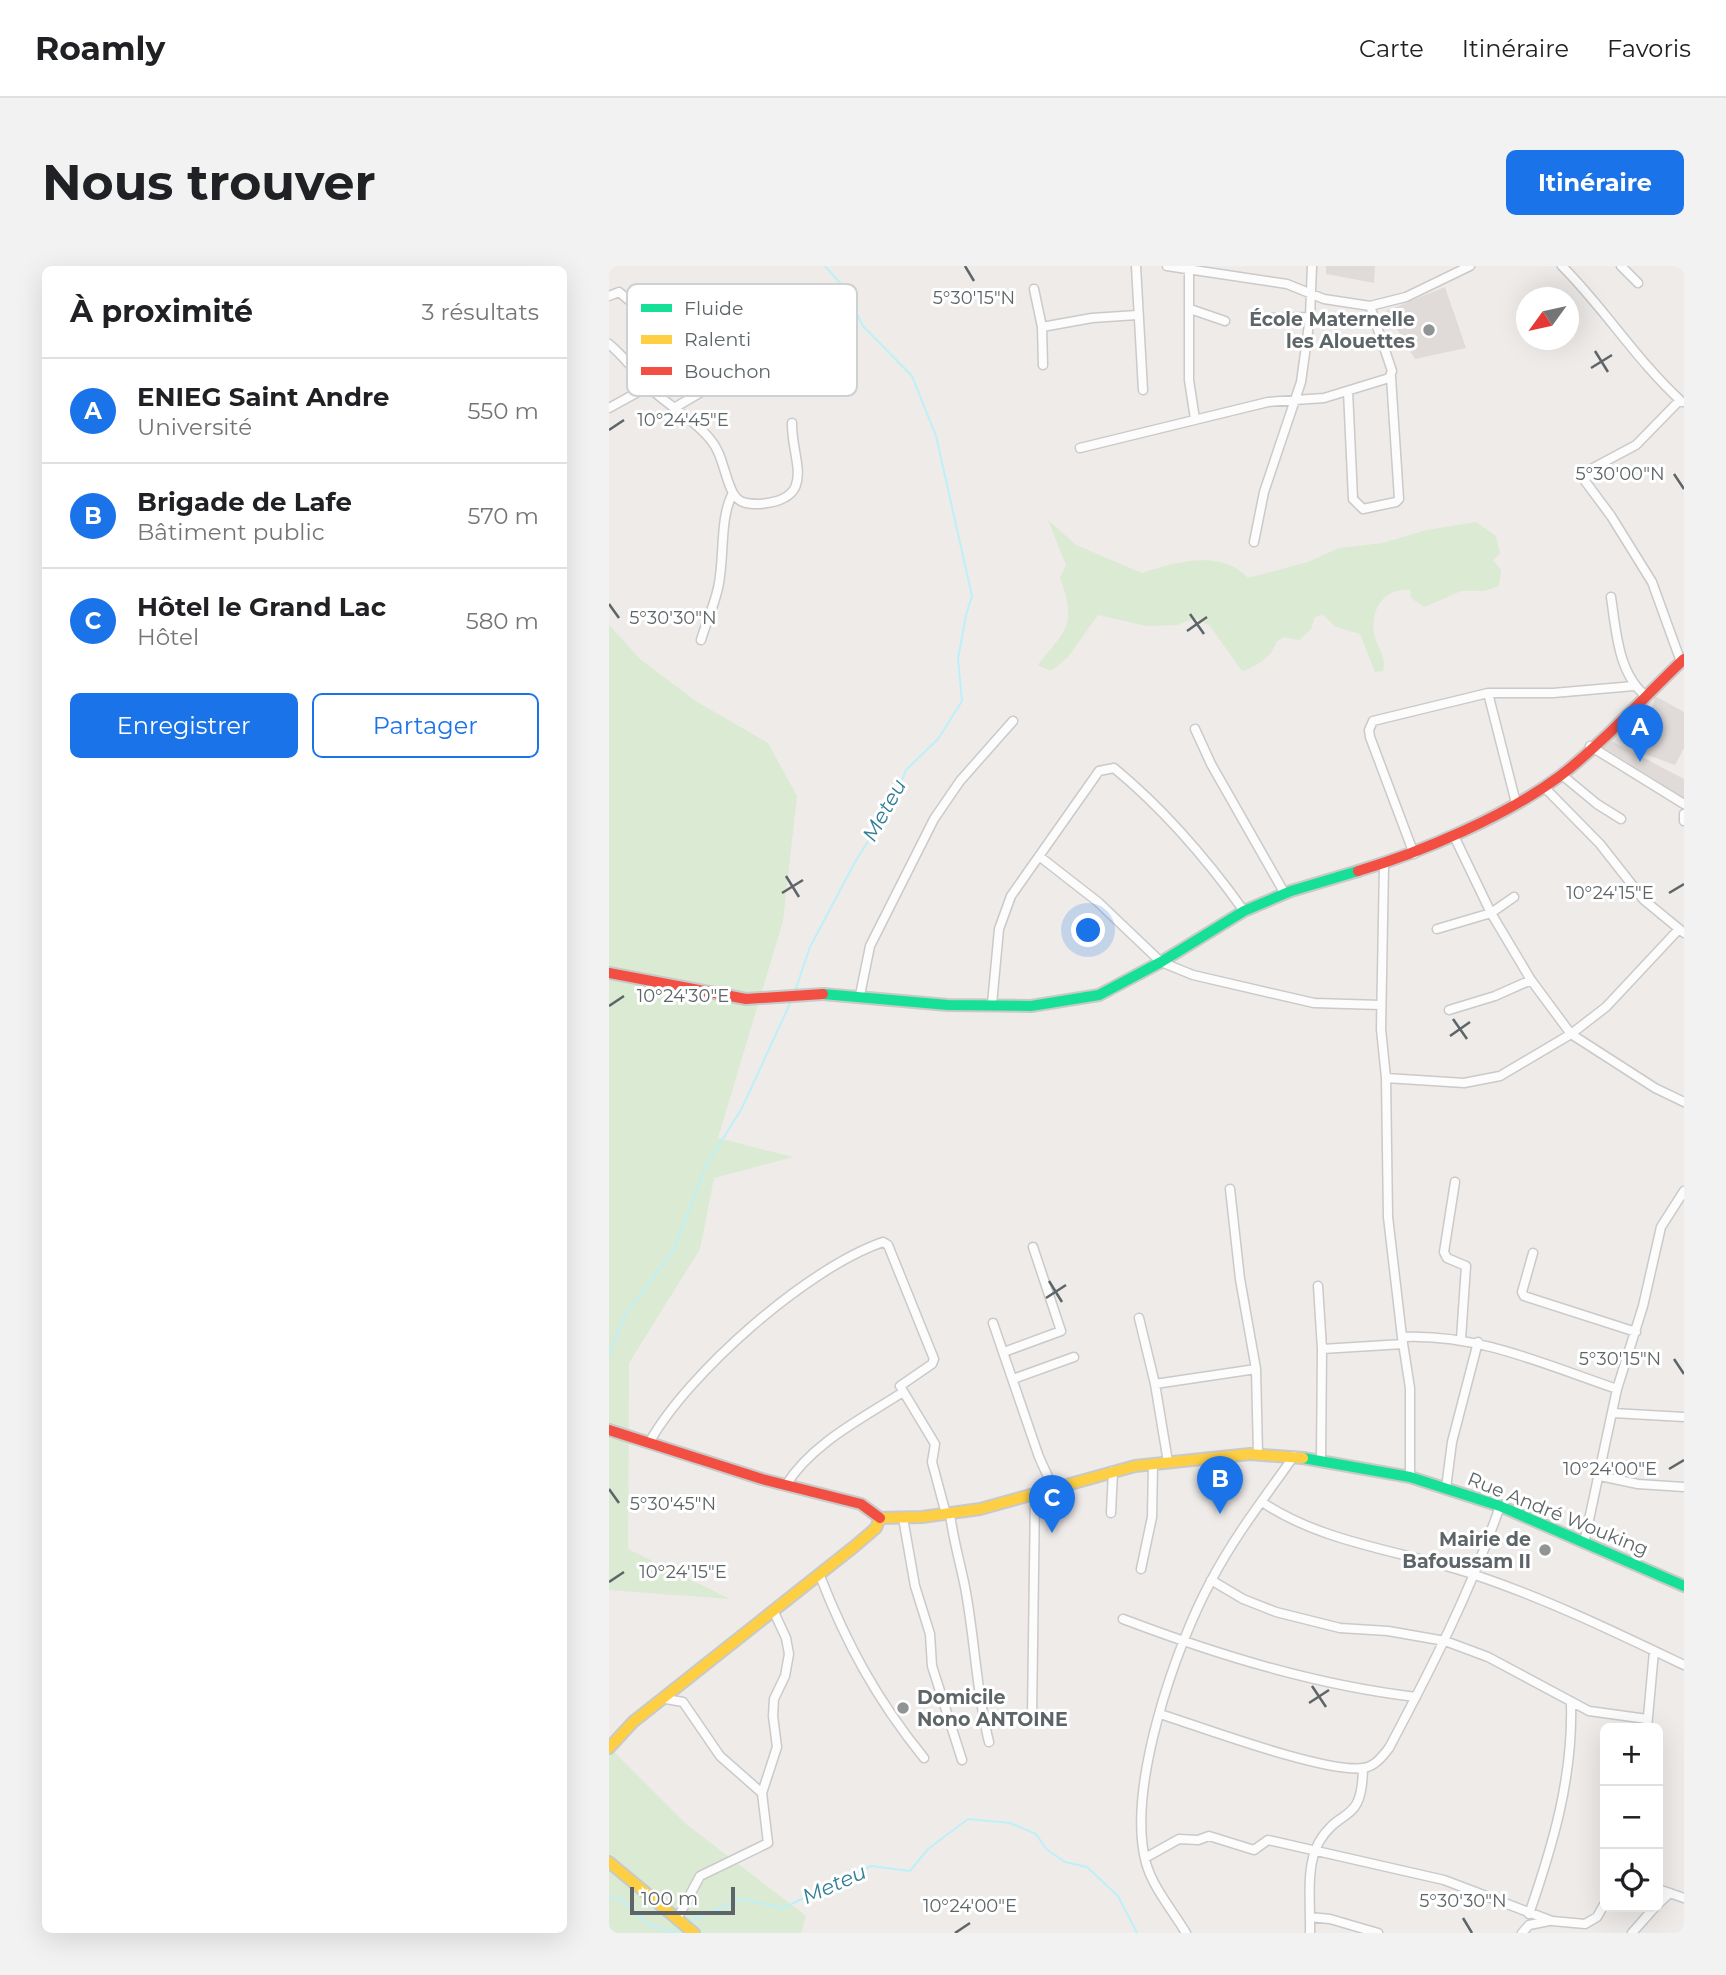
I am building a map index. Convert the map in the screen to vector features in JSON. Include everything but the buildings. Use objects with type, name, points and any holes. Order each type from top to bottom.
[{"type":"street","points":[[1136,266],[1143,390]]},
{"type":"street","points":[[1167,266],[1189,271],[1233,270],[1287,284],[1324,299],[1370,306],[1406,297],[1471,266]]},
{"type":"street","points":[[1254,542],[1264,492],[1296,399],[1310,317],[1312,266]]},
{"type":"street","points":[[609,973],[746,999],[832,993],[949,1005],[1031,1006],[1075,1001],[1099,995],[1161,962],[1244,912],[1285,894],[1414,854],[1545,788],[1683,660],[1652,582],[1611,516],[1585,481],[1591,469],[1636,445],[1682,402],[1651,371],[1595,300],[1562,266]]},
{"type":"street","points":[[1621,266],[1639,283]]},
{"type":"street","points":[[1189,271],[1189,380],[1195,419]]},
{"type":"street","points":[[1034,289],[1042,327],[1043,365]]},
{"type":"street","points":[[609,296],[619,292],[627,299]]},
{"type":"street","points":[[1347,391],[1353,499],[1363,509],[1395,502],[1399,499],[1399,482],[1392,371],[1370,306]]},
{"type":"street","points":[[1190,309],[1225,321]]},
{"type":"street","points":[[1042,327],[1092,318],[1137,315]]},
{"type":"street","points":[[1271,318],[1310,317]]},
{"type":"street","points":[[609,344],[627,360]]},
{"type":"street","points":[[1080,448],[1268,402],[1324,398],[1391,377]]},
{"type":"street","points":[[609,408],[631,396]]},
{"type":"street","points":[[660,396],[712,441],[733,493],[748,505],[784,499],[794,491],[799,477],[792,423]]},
{"type":"street","points":[[674,408],[695,396]]},
{"type":"street","points":[[701,640],[718,589],[725,545],[724,509],[733,493]]},
{"type":"street","points":[[1611,597],[1620,650],[1634,686],[1646,696]]},
{"type":"street","points":[[1414,854],[1369,730],[1373,721],[1488,693],[1553,693],[1634,686]]},
{"type":"street","points":[[1488,693],[1516,803]]},
{"type":"street","points":[[860,995],[870,946],[930,827],[960,781],[1013,721]]},
{"type":"street","points":[[1195,729],[1217,774],[1285,894]]},
{"type":"street","points":[[1590,746],[1684,804]]},
{"type":"street","points":[[992,1004],[999,929],[1011,896],[1099,771],[1114,768],[1203,855],[1244,912]]},
{"type":"street","points":[[1562,775],[1621,820]]},
{"type":"street","points":[[1386,1078],[1429,1083],[1480,1081],[1500,1076],[1571,1034],[1606,1007],[1682,931],[1644,900],[1599,844],[1545,788]]},
{"type":"street","points":[[1684,814],[1684,821]]},
{"type":"street","points":[[1454,836],[1490,913],[1531,979],[1571,1034],[1655,1088],[1684,1102]]},
{"type":"street","points":[[1039,856],[1098,902],[1161,962],[1193,975],[1314,1003],[1381,1005]]},
{"type":"street","points":[[1384,865],[1381,1005],[1386,1078],[1388,1217],[1410,1388],[1410,1477]]},
{"type":"street","points":[[1437,929],[1490,913],[1514,897]]},
{"type":"street","points":[[1449,1010],[1495,996],[1531,979]]},
{"type":"street","points":[[1455,1182],[1444,1252],[1447,1258],[1466,1266],[1461,1339]]},
{"type":"street","points":[[1230,1189],[1240,1279],[1256,1369],[1258,1454]]},
{"type":"street","points":[[1584,1542],[1617,1388],[1636,1332],[1661,1227],[1684,1191]]},
{"type":"street","points":[[649,1443],[692,1385],[722,1353],[827,1268],[850,1254],[883,1242],[888,1245],[934,1359],[932,1364],[901,1385],[935,1444],[932,1462],[965,1585],[980,1704],[989,1742]]},
{"type":"street","points":[[1004,1352],[1061,1331],[1033,1247]]},
{"type":"street","points":[[1533,1253],[1522,1292],[1524,1296],[1636,1332]]},
{"type":"street","points":[[1318,1286],[1322,1349],[1321,1460]]},
{"type":"street","points":[[1139,1318],[1155,1384],[1167,1462]]},
{"type":"street","points":[[993,1324],[1039,1457],[1054,1490]]},
{"type":"street","points":[[1322,1349],[1402,1340],[1461,1339],[1478,1342],[1617,1388]]},
{"type":"street","points":[[1446,1488],[1452,1442],[1478,1342]]},
{"type":"street","points":[[1013,1379],[1074,1357]]},
{"type":"street","points":[[1155,1384],[1256,1369]]},
{"type":"street","points":[[786,1485],[820,1447],[903,1392]]},
{"type":"street","points":[[1613,1413],[1684,1417]]},
{"type":"street","points":[[609,1430],[786,1485],[861,1504],[880,1518],[876,1528],[820,1576],[666,1699],[633,1722],[609,1748]]},
{"type":"street","name":"Rue André Wouking","points":[[880,1518],[948,1514],[1035,1495],[1113,1471],[1153,1464],[1258,1454],[1294,1456],[1410,1477],[1500,1506],[1684,1586]]},
{"type":"street","points":[[1186,1933],[1155,1881],[1145,1858],[1144,1783],[1151,1740],[1185,1643],[1211,1580],[1294,1456]]},
{"type":"street","points":[[1141,1569],[1152,1517],[1153,1464]]},
{"type":"street","points":[[1111,1513],[1113,1471]]},
{"type":"street","points":[[1600,1476],[1638,1485],[1684,1487]]},
{"type":"street","points":[[1032,1717],[1035,1495]]},
{"type":"street","points":[[1262,1502],[1336,1537],[1476,1575],[1684,1665]]},
{"type":"street","points":[[1160,1714],[1315,1761],[1363,1768],[1383,1757],[1416,1698],[1476,1575],[1500,1506]]},
{"type":"street","points":[[903,1518],[915,1586],[930,1634],[932,1666],[962,1760]]},
{"type":"street","points":[[820,1576],[838,1621],[871,1687],[924,1758]]},
{"type":"street","points":[[1211,1580],[1243,1599],[1276,1612],[1340,1628],[1402,1633],[1445,1641],[1488,1657],[1571,1704],[1589,1711],[1643,1723]]},
{"type":"street","points":[[677,1919],[701,1876],[768,1843],[762,1793],[777,1747],[772,1716],[775,1699],[788,1665],[786,1638],[774,1612]]},
{"type":"street","points":[[1123,1619],[1185,1643],[1333,1685],[1416,1698]]},
{"type":"street","points":[[1647,1723],[1654,1651]]},
{"type":"street","points":[[666,1699],[683,1702],[720,1756],[762,1793]]},
{"type":"street","points":[[1529,1914],[1552,1848],[1567,1778],[1572,1745],[1571,1704]]},
{"type":"street","points":[[1310,1933],[1315,1852],[1324,1835],[1356,1808],[1363,1768]]},
{"type":"street","points":[[1145,1858],[1179,1839],[1198,1840],[1209,1836],[1249,1849],[1257,1848],[1268,1840],[1444,1880],[1529,1914],[1552,1921],[1585,1924]]},
{"type":"street","points":[[609,1862],[692,1932]]},
{"type":"street","points":[[1663,1891],[1684,1898]]},
{"type":"street","points":[[1663,1900],[1670,1893]]},
{"type":"street","points":[[1580,1933],[1585,1924],[1597,1917],[1600,1912]]},
{"type":"street","points":[[1632,1933],[1651,1912]]},
{"type":"street","points":[[1310,1917],[1331,1919],[1378,1933]]},
{"type":"street","points":[[1522,1933],[1529,1926],[1552,1921]]},
{"type":"shaded area","points":[[1326,266],[1375,266],[1374,283],[1326,274]]},
{"type":"shaded area","name":"École Maternelle les Alouettes","points":[[1445,287],[1466,348],[1415,359],[1386,311]]},
{"type":"shaded area","points":[[1655,696],[1684,712],[1684,748],[1675,765],[1642,753]]},
{"type":"shaded area","points":[[1606,738],[1684,779],[1684,798],[1600,745]]},
{"type":"green space","points":[[1048,520],[1076,545],[1142,573],[1198,560],[1225,563],[1248,578],[1308,562],[1339,548],[1383,543],[1427,530],[1476,522],[1496,536],[1500,553],[1493,560],[1501,570],[1499,586],[1484,591],[1461,591],[1424,607],[1411,598],[1410,590],[1393,592],[1386,596],[1377,609],[1373,625],[1375,639],[1384,661],[1383,671],[1375,672],[1360,634],[1336,627],[1323,615],[1315,617],[1311,629],[1299,640],[1284,637],[1276,642],[1263,660],[1242,671],[1210,626],[1196,618],[1177,625],[1147,626],[1098,615],[1068,657],[1051,671],[1038,665],[1062,634],[1068,606],[1060,578],[1066,565]]},
{"type":"green space","points":[[609,625],[641,660],[697,702],[768,743],[797,796],[783,921],[718,1138],[793,1157],[714,1178],[700,1249],[629,1363],[628,1549],[730,1599],[609,1590]]},
{"type":"green space","points":[[609,1747],[686,1824],[806,1916],[801,1933],[609,1933]]},
{"type":"waterway","name":"Meteu","points":[[825,266],[841,284]]},
{"type":"waterway","name":"Meteu","points":[[795,991],[810,947],[855,862],[894,800],[906,770],[938,739],[962,701],[958,659],[972,596],[936,436],[912,376],[862,325],[857,313]]},
{"type":"waterway","name":"Meteu","points":[[609,1355],[625,1315],[674,1249],[706,1166],[742,1108],[792,999]]},
{"type":"waterway","name":"Meteu","points":[[690,1921],[743,1899],[783,1908],[871,1866],[910,1871],[928,1849],[968,1819],[1010,1823],[1036,1834],[1046,1849],[1065,1862],[1087,1867],[1118,1896],[1137,1933]]},
{"type":"waterway","name":"Meteu","points":[[609,1898],[620,1898],[647,1924],[673,1932],[679,1928]]},
{"type":"traffic: fast","points":[[823,994],[948,1005],[1031,1006],[1099,995],[1161,962],[1244,911],[1291,891],[1358,871]]},
{"type":"traffic: fast","points":[[1303,1458],[1410,1477],[1500,1506],[1684,1586]]},
{"type":"traffic: slow","points":[[880,1518],[922,1517],[980,1509],[1135,1466],[1250,1454],[1303,1458]]},
{"type":"traffic: slow","points":[[609,1748],[633,1722],[855,1546],[876,1528],[880,1518]]},
{"type":"traffic: slow","points":[[609,1862],[694,1933]]},
{"type":"traffic: jam","points":[[1358,871],[1409,854],[1463,831],[1538,791],[1591,750],[1684,659]]},
{"type":"traffic: jam","points":[[609,973],[746,999],[823,994]]},
{"type":"traffic: jam","points":[[609,1430],[762,1479],[861,1504],[880,1518]]},
{"type":"place","name":"École Maternelle les Alouettes","points":[[1429,330]]},
{"type":"place","name":"ENIEG Saint Andre","points":[[1640,762]]},
{"type":"place","name":"Brigade de Lafe","points":[[1220,1514]]},
{"type":"place","name":"Hôtel le Grand Lac","points":[[1052,1533]]},
{"type":"place","name":"Mairie de Bafoussam II","points":[[1545,1550]]},
{"type":"place","name":"Domicile Nono ANTOINE","points":[[903,1708]]}]
